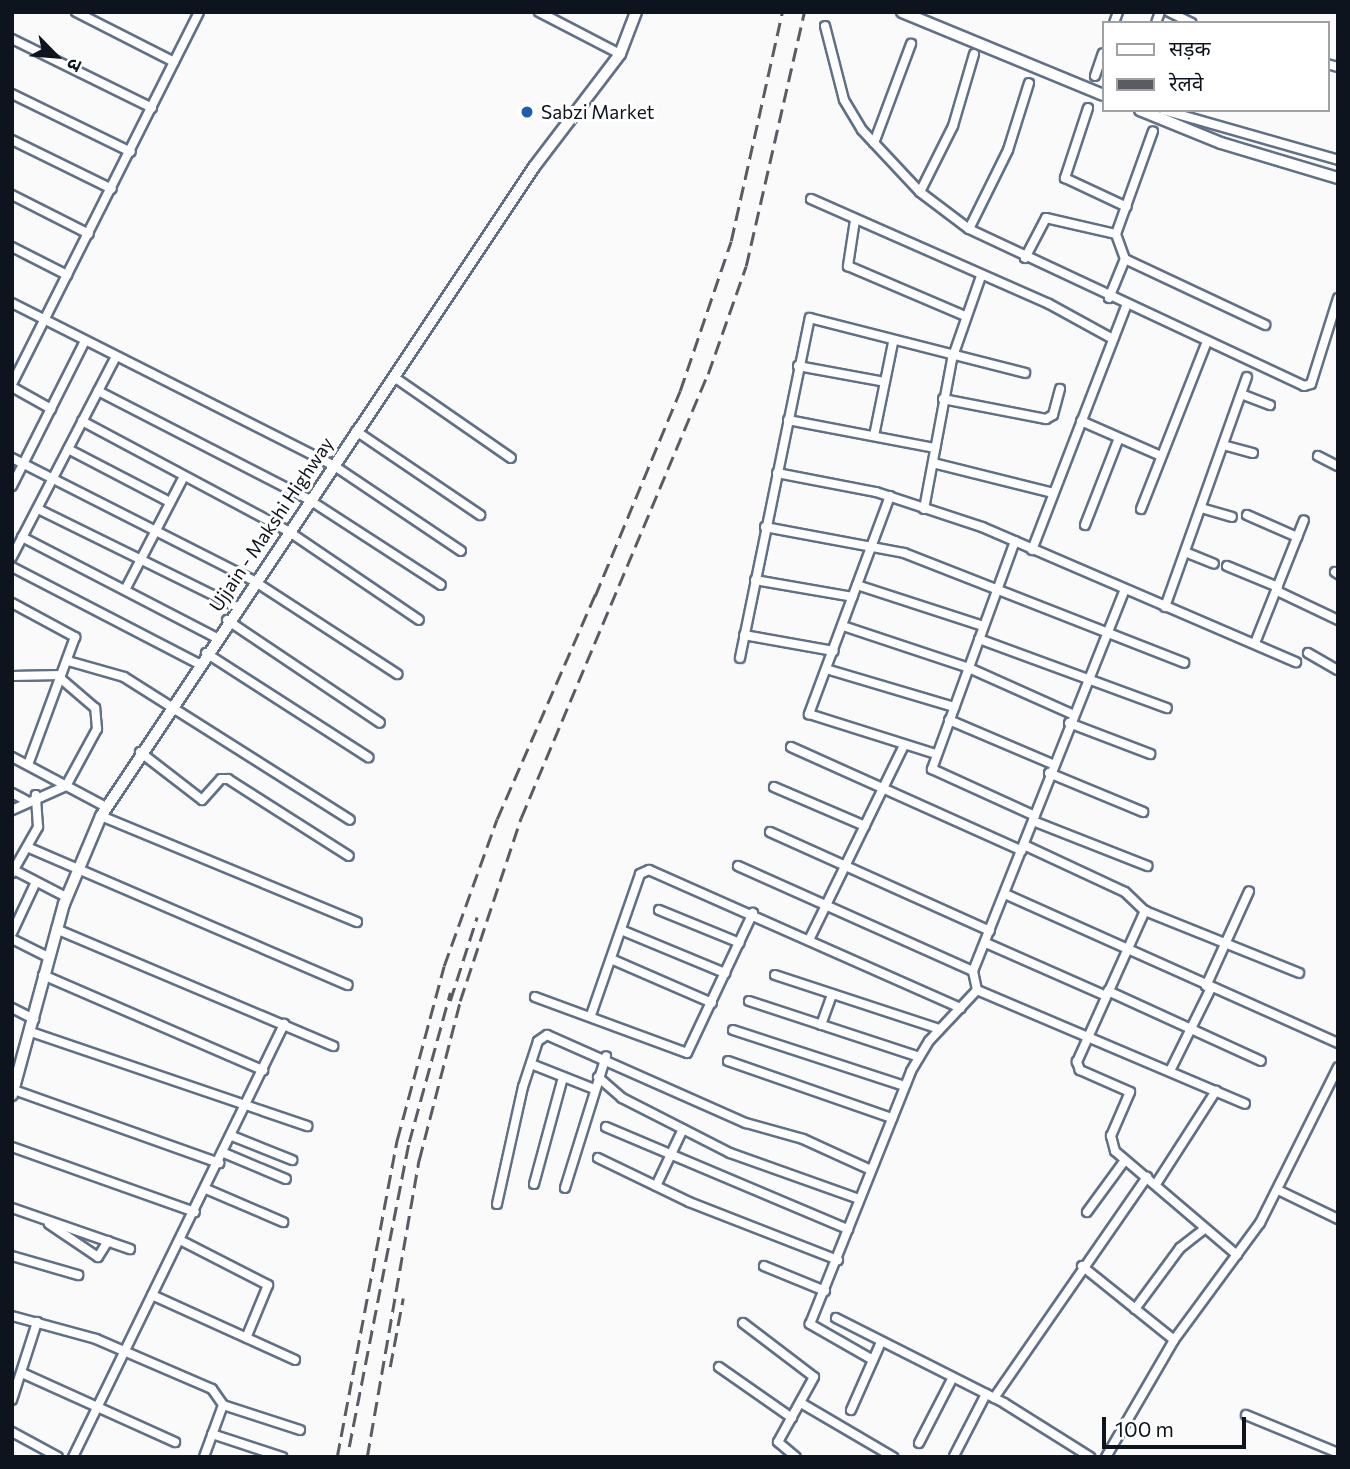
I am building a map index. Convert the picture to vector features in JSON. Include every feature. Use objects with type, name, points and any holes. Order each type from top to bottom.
[{"type":"main road","name":"Ujjain - Makshi Highway","points":[[13,1092],[66,897],[104,812],[140,751],[308,499],[566,122],[620,54],[633,33],[636,12]]},
{"type":"main road","points":[[902,12],[1102,95]]},
{"type":"main road","points":[[1145,112],[1221,144],[1338,178]]},
{"type":"street","points":[[76,12],[174,62]]},
{"type":"street","points":[[51,409],[12,386],[131,152],[198,12]]},
{"type":"street","points":[[539,12],[620,54]]},
{"type":"street","points":[[1169,12],[1188,21]]},
{"type":"street","points":[[825,26],[844,100],[874,143],[920,192],[969,229],[1126,307],[1308,387],[1338,298]]},
{"type":"street","points":[[12,39],[152,108]]},
{"type":"street","points":[[874,143],[911,44]]},
{"type":"street","points":[[920,192],[953,126],[974,54]]},
{"type":"street","points":[[1095,76],[1102,56]]},
{"type":"street","points":[[969,229],[1008,150],[1029,83]]},
{"type":"street","points":[[12,94],[131,152]]},
{"type":"street","points":[[1088,108],[1065,178],[1127,207]]},
{"type":"street","points":[[1170,112],[1338,160]]},
{"type":"street","points":[[1109,298],[1125,259],[1116,234],[1153,131]]},
{"type":"street","points":[[12,140],[112,189]]},
{"type":"street","points":[[12,195],[89,234]]},
{"type":"street","points":[[811,199],[1113,339]]},
{"type":"street","points":[[1025,258],[1046,218],[1116,234]]},
{"type":"street","points":[[855,220],[848,266],[965,316]]},
{"type":"street","points":[[12,247],[68,275]]},
{"type":"street","points":[[1125,259],[1265,326]]},
{"type":"street","points":[[924,509],[952,359],[981,276]]},
{"type":"street","points":[[12,303],[332,465],[461,551]]},
{"type":"street","points":[[1032,550],[1126,307]]},
{"type":"street","points":[[740,658],[797,366],[810,318],[952,359],[1025,373]]},
{"type":"street","points":[[12,486],[85,341]]},
{"type":"street","points":[[874,436],[894,343]]},
{"type":"street","points":[[1141,509],[1206,344]]},
{"type":"street","points":[[12,557],[116,356]]},
{"type":"street","points":[[797,366],[884,382]]},
{"type":"street","points":[[394,377],[511,458]]},
{"type":"street","points":[[1164,607],[1247,377]]},
{"type":"street","points":[[943,399],[1046,419],[1060,389]]},
{"type":"street","points":[[98,391],[308,499],[441,585]]},
{"type":"street","points":[[1241,394],[1270,405]]},
{"type":"street","points":[[788,420],[935,448]]},
{"type":"street","points":[[82,421],[288,531],[419,620]]},
{"type":"street","points":[[1082,421],[1161,456]]},
{"type":"street","points":[[356,431],[480,515]]},
{"type":"street","points":[[1085,525],[1119,438]]},
{"type":"street","points":[[1223,445],[1252,453]]},
{"type":"street","points":[[68,449],[170,502]]},
{"type":"street","points":[[1318,456],[1338,466]]},
{"type":"street","points":[[12,458],[254,581],[397,674]]},
{"type":"street","points":[[933,463],[1053,493]]},
{"type":"street","points":[[777,473],[890,496],[1015,541],[1124,591],[1296,662]]},
{"type":"street","points":[[125,590],[184,476]]},
{"type":"street","points":[[890,496],[809,714],[936,754]]},
{"type":"street","points":[[1201,508],[1232,517]]},
{"type":"street","points":[[38,509],[237,607]]},
{"type":"street","points":[[1247,515],[1297,537]]},
{"type":"street","points":[[1255,643],[1304,520]]},
{"type":"street","points":[[765,527],[871,545],[996,586],[1106,634],[1184,663]]},
{"type":"street","points":[[22,537],[215,637]]},
{"type":"street","points":[[1015,541],[996,586],[969,668],[936,754],[934,773],[1147,866]]},
{"type":"street","points":[[1185,552],[1214,564]]},
{"type":"street","points":[[1227,566],[1338,620]]},
{"type":"street","points":[[12,567],[199,664]]},
{"type":"street","points":[[755,580],[853,597]]},
{"type":"street","points":[[857,585],[983,626]]},
{"type":"street","points":[[873,1360],[810,1327],[904,1086],[919,1057],[939,1029],[976,990],[973,971],[1023,848],[1052,764],[1124,591]]},
{"type":"street","points":[[12,603],[75,637],[28,765]]},
{"type":"street","points":[[227,620],[380,723]]},
{"type":"street","points":[[843,626],[969,668],[1072,714]]},
{"type":"street","points":[[744,635],[834,651]]},
{"type":"street","points":[[979,639],[1167,708]]},
{"type":"street","points":[[206,653],[368,757]]},
{"type":"street","points":[[1308,653],[1338,670]]},
{"type":"street","points":[[68,661],[124,677],[350,820]]},
{"type":"street","points":[[826,669],[954,708]]},
{"type":"street","points":[[12,676],[61,677],[95,708],[100,721],[66,786],[24,800],[12,810]]},
{"type":"street","points":[[949,720],[1052,764]]},
{"type":"street","points":[[1069,723],[1150,754]]},
{"type":"street","points":[[809,940],[905,745]]},
{"type":"street","points":[[791,747],[1125,892],[1144,911],[1299,973]]},
{"type":"street","points":[[140,751],[202,800],[228,779],[349,856]]},
{"type":"street","points":[[12,757],[66,786],[104,812],[357,922]]},
{"type":"street","points":[[1049,774],[1143,812]]},
{"type":"street","points":[[774,787],[865,826]]},
{"type":"street","points":[[12,793],[24,800]]},
{"type":"street","points":[[36,795],[41,817],[13,871],[66,897]]},
{"type":"street","points":[[770,832],[847,864],[990,931]]},
{"type":"street","points":[[27,847],[348,985]]},
{"type":"street","points":[[738,866],[973,971]]},
{"type":"street","points":[[590,1015],[643,870],[753,913],[961,1008]]},
{"type":"street","points":[[12,933],[35,884]]},
{"type":"street","points":[[1170,1071],[1249,891]]},
{"type":"street","points":[[1005,894],[1338,1043]]},
{"type":"street","points":[[659,910],[740,943]]},
{"type":"street","points":[[1144,911],[1077,1067],[1130,1092],[1110,1144],[1125,1160],[1156,1184],[1187,1216],[1237,1255]]},
{"type":"street","points":[[536,997],[590,1015],[682,1054],[690,1050],[753,913]]},
{"type":"street","points":[[56,929],[333,1046]]},
{"type":"street","points":[[621,929],[726,973]]},
{"type":"street","points":[[12,939],[48,957]]},
{"type":"street","points":[[986,943],[1191,1028],[1261,1061]]},
{"type":"street","points":[[611,959],[712,1003]]},
{"type":"street","points":[[43,975],[263,1070]]},
{"type":"street","points":[[775,975],[939,1029]]},
{"type":"street","points":[[976,990],[1245,1104]]},
{"type":"street","points":[[821,1025],[832,994]]},
{"type":"street","points":[[749,1001],[919,1057]]},
{"type":"street","points":[[12,1008],[33,1019]]},
{"type":"street","points":[[74,1457],[224,1153],[284,1024]]},
{"type":"street","points":[[733,1030],[904,1086]]},
{"type":"street","points":[[31,1032],[307,1126]]},
{"type":"street","points":[[497,1204],[531,1064],[547,1035],[606,1056],[746,1123],[803,1139],[871,1170]]},
{"type":"street","points":[[565,1188],[606,1056]]},
{"type":"street","points":[[728,1060],[892,1118]]},
{"type":"street","points":[[531,1064],[594,1089]]},
{"type":"street","points":[[1106,1457],[1174,1340],[1237,1255],[1278,1190],[1338,1067]]},
{"type":"street","points":[[534,1184],[563,1077]]},
{"type":"street","points":[[598,1077],[622,1098],[730,1153],[859,1199]]},
{"type":"street","points":[[1156,1184],[1216,1091]]},
{"type":"street","points":[[13,1092],[219,1163]]},
{"type":"street","points":[[606,1127],[669,1157],[848,1229]]},
{"type":"street","points":[[656,1186],[683,1129]]},
{"type":"street","points":[[232,1136],[292,1160]]},
{"type":"street","points":[[12,1147],[195,1212]]},
{"type":"street","points":[[224,1153],[286,1179]]},
{"type":"street","points":[[598,1158],[656,1186],[838,1259]]},
{"type":"street","points":[[1087,1212],[1125,1160]]},
{"type":"street","points":[[954,1457],[990,1396],[1147,1177]]},
{"type":"street","points":[[206,1189],[283,1222]]},
{"type":"street","points":[[1278,1190],[1338,1219]]},
{"type":"street","points":[[12,1209],[130,1249]]},
{"type":"street","points":[[40,1219],[98,1257],[108,1241]]},
{"type":"street","points":[[1132,1307],[1200,1227]]},
{"type":"street","points":[[180,1240],[268,1285],[246,1338]]},
{"type":"street","points":[[12,1256],[78,1275]]},
{"type":"street","points":[[764,1266],[825,1291]]},
{"type":"street","points":[[1082,1266],[1174,1340]]},
{"type":"street","points":[[152,1295],[295,1360]]},
{"type":"street","points":[[12,1316],[124,1352],[212,1389],[223,1405],[300,1430]]},
{"type":"street","points":[[836,1318],[990,1396],[1058,1435],[1090,1457]]},
{"type":"street","points":[[12,1400],[37,1322]]},
{"type":"street","points":[[743,1323],[814,1377],[778,1442],[796,1457]]},
{"type":"street","points":[[851,1410],[881,1342]]},
{"type":"street","points":[[719,1367],[792,1418]]},
{"type":"street","points":[[22,1373],[176,1442]]},
{"type":"street","points":[[919,1443],[952,1378]]},
{"type":"street","points":[[801,1403],[893,1457]]},
{"type":"street","points":[[204,1457],[223,1405]]},
{"type":"street","points":[[1246,1415],[1338,1453]]},
{"type":"street","points":[[12,1433],[58,1457]]},
{"type":"street","points":[[212,1434],[282,1457]]},
{"type":"railway","points":[[595,596],[680,391],[731,241],[782,12]]},
{"type":"railway","points":[[367,1457],[419,1160],[460,1001],[521,818],[708,374],[746,266],[804,12]]},
{"type":"railway","points":[[337,1457],[397,1140],[444,966],[497,819],[598,588]]},
{"type":"railway","points":[[450,1001],[477,917]]},
{"type":"railway","points":[[349,1447],[409,1142],[450,993]]},
{"type":"railway","points":[[390,1367],[403,1298]]},
{"type":"place","name":"Sabzi Market","points":[[527,112]]}]
